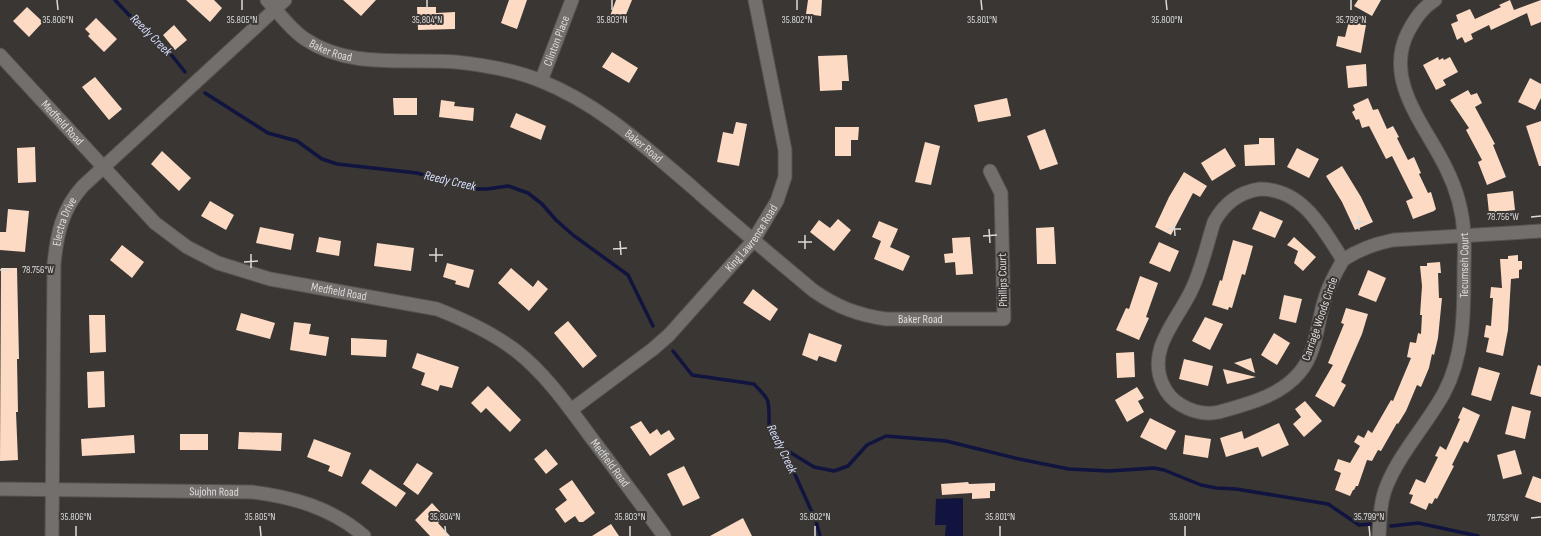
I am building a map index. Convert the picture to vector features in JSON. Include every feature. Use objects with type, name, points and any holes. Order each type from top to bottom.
[{"type":"street","name":"Electra Drive","points":[[52,536],[54,264],[56,239],[60,222],[74,196],[103,166],[271,4],[285,0]]},
{"type":"street","name":"Clinton Place","points":[[541,81],[572,0]]},
{"type":"street","name":"King Lawrence Road","points":[[571,410],[653,349],[669,335],[753,241],[777,201],[785,177],[785,150],[755,0]]},
{"type":"street","name":"Tecumseh Court","points":[[1379,536],[1382,503],[1386,486],[1393,472],[1445,392],[1462,333],[1464,302],[1464,235],[1455,190],[1447,169],[1409,102],[1402,83],[1401,58],[1406,36],[1421,10],[1435,0]]},
{"type":"street","name":"Baker Road","points":[[271,4],[305,39],[330,52],[361,59],[478,65],[541,81],[587,104],[614,122],[814,291],[841,308],[856,313],[886,319],[1004,319]]},
{"type":"street","name":"Medfield Road","points":[[0,55],[155,223],[187,247],[204,257],[234,269],[270,278],[437,309],[462,319],[489,334],[528,362],[542,374],[571,410],[664,536]]},
{"type":"street","name":"Phillips Court","points":[[990,171],[1001,193],[1004,319]]},
{"type":"street","name":"Carriage Woods Circle","points":[[1343,260],[1304,207],[1289,195],[1272,189],[1260,189],[1251,190],[1233,199],[1219,213],[1214,222],[1193,288],[1160,346],[1158,370],[1165,389],[1171,397],[1179,404],[1197,412],[1217,412],[1280,390],[1300,373],[1307,362],[1316,338],[1328,287],[1343,260],[1357,250],[1374,244],[1393,240],[1541,231]]},
{"type":"street","name":"Sujohn Road","points":[[0,489],[252,492],[276,495],[300,501],[327,511],[361,535]]},
{"type":"shaded area","points":[[963,498],[963,536],[945,536],[946,525],[935,525],[936,499]]},
{"type":"building","points":[[186,0],[214,0],[222,8],[210,22]]},
{"type":"building","points":[[343,0],[376,0],[361,16]]},
{"type":"building","points":[[509,0],[527,0],[517,29],[501,23]]},
{"type":"building","points":[[616,0],[632,0],[623,22],[610,16]]},
{"type":"building","points":[[808,0],[822,0],[821,16],[806,14]]},
{"type":"building","points":[[1358,0],[1381,0],[1372,16],[1354,6]]},
{"type":"building","points":[[1510,0],[1514,10],[1541,0],[1541,22],[1531,26],[1527,13],[1491,30],[1489,25],[1471,34],[1473,39],[1465,43],[1462,37],[1457,40],[1451,24],[1458,21],[1456,15],[1470,9],[1475,19],[1501,7],[1499,5]]},
{"type":"building","points":[[27,7],[43,22],[29,37],[13,21]]},
{"type":"building","points":[[417,7],[436,7],[436,13],[455,12],[455,29],[418,30]]},
{"type":"building","points":[[96,18],[117,39],[104,52],[88,36],[90,34],[85,29]]},
{"type":"building","points":[[1349,21],[1366,25],[1361,53],[1336,46],[1338,36],[1345,37]]},
{"type":"building","points":[[174,25],[187,40],[175,50],[163,35]]},
{"type":"building","points":[[612,52],[638,68],[629,83],[602,67]]},
{"type":"building","points":[[847,55],[849,81],[842,81],[842,90],[820,91],[818,56]]},
{"type":"building","points":[[1438,57],[1439,60],[1443,58],[1444,60],[1450,57],[1458,72],[1443,80],[1446,85],[1436,90],[1423,65]]},
{"type":"building","points":[[1366,64],[1367,86],[1348,88],[1346,66]]},
{"type":"building","points":[[95,77],[122,109],[109,120],[82,87]]},
{"type":"building","points":[[1530,78],[1541,84],[1541,98],[1535,110],[1518,102]]},
{"type":"building","points":[[1468,90],[1471,95],[1477,93],[1482,103],[1475,107],[1495,144],[1493,145],[1506,177],[1487,185],[1478,162],[1482,160],[1466,130],[1469,128],[1450,100]]},
{"type":"building","points":[[393,98],[417,98],[417,115],[394,115]]},
{"type":"building","points":[[1007,98],[1011,116],[978,122],[974,105]]},
{"type":"building","points":[[1368,98],[1373,110],[1378,109],[1387,129],[1393,126],[1408,160],[1414,157],[1421,173],[1419,174],[1428,193],[1431,192],[1436,209],[1434,211],[1413,219],[1406,201],[1413,198],[1392,156],[1386,159],[1369,126],[1362,128],[1359,119],[1356,120],[1352,112],[1355,110],[1353,105]]},
{"type":"building","points":[[441,100],[455,102],[454,106],[474,108],[473,121],[439,117]]},
{"type":"building","points":[[516,113],[546,126],[541,140],[510,127]]},
{"type":"building","points":[[1541,121],[1541,166],[1539,166],[1526,126]]},
{"type":"building","points":[[736,122],[747,124],[739,166],[717,162],[723,132],[733,134]]},
{"type":"building","points":[[835,127],[859,127],[858,140],[851,140],[851,156],[835,156]]},
{"type":"building","points":[[1045,129],[1058,164],[1040,170],[1027,136]]},
{"type":"building","points":[[1259,138],[1274,138],[1275,165],[1245,166],[1244,145],[1259,144]]},
{"type":"building","points":[[925,142],[940,146],[931,185],[915,182]]},
{"type":"building","points":[[35,147],[36,182],[18,183],[17,148]]},
{"type":"building","points":[[1225,148],[1236,166],[1212,181],[1201,163]]},
{"type":"building","points":[[1297,148],[1319,159],[1309,178],[1287,167]]},
{"type":"building","points":[[162,151],[191,178],[179,191],[151,164]]},
{"type":"building","points":[[1342,166],[1361,197],[1373,222],[1355,230],[1342,202],[1326,176]]},
{"type":"building","points":[[1184,172],[1207,186],[1200,197],[1193,193],[1171,235],[1155,227],[1169,197]]},
{"type":"building","points":[[1513,191],[1515,210],[1489,213],[1487,194]]},
{"type":"building","points":[[210,201],[234,215],[226,230],[201,216]]},
{"type":"building","points":[[8,209],[29,211],[25,252],[0,250],[0,232],[6,232]]},
{"type":"building","points":[[1260,211],[1283,221],[1275,238],[1252,229]]},
{"type":"building","points":[[838,219],[851,230],[834,251],[810,232],[819,220],[830,228]]},
{"type":"building","points":[[879,221],[898,229],[890,247],[910,256],[903,271],[874,259],[881,241],[872,237]]},
{"type":"building","points":[[260,227],[294,234],[291,250],[256,243]]},
{"type":"building","points":[[1054,227],[1056,264],[1037,264],[1036,228]]},
{"type":"building","points":[[319,237],[341,241],[339,256],[316,252]]},
{"type":"building","points":[[970,237],[973,274],[956,275],[955,262],[945,263],[944,254],[953,253],[952,238]]},
{"type":"building","points":[[1294,237],[1316,257],[1303,271],[1294,263],[1298,251],[1287,245]]},
{"type":"building","points":[[1233,240],[1253,246],[1245,275],[1242,274],[1232,308],[1229,307],[1228,310],[1212,305],[1220,280],[1222,281]]},
{"type":"building","points":[[1159,242],[1179,251],[1170,272],[1149,263]]},
{"type":"building","points":[[377,243],[414,248],[411,271],[374,266]]},
{"type":"building","points":[[122,245],[144,262],[132,278],[110,260]]},
{"type":"building","points":[[1518,255],[1518,261],[1522,261],[1522,269],[1519,270],[1519,278],[1511,279],[1508,330],[1503,356],[1486,352],[1489,338],[1484,337],[1486,325],[1491,326],[1493,298],[1490,298],[1491,287],[1502,288],[1500,259],[1508,259],[1508,256]]},
{"type":"building","points":[[1440,262],[1441,273],[1438,273],[1439,298],[1442,298],[1438,338],[1434,355],[1432,354],[1429,368],[1421,387],[1417,385],[1406,411],[1398,424],[1397,423],[1381,451],[1378,450],[1372,461],[1367,460],[1358,486],[1356,486],[1350,496],[1335,490],[1341,473],[1334,470],[1338,459],[1350,463],[1360,446],[1354,442],[1358,435],[1364,438],[1368,430],[1372,433],[1391,400],[1393,401],[1411,358],[1407,357],[1410,342],[1416,343],[1418,333],[1421,334],[1422,315],[1420,315],[1422,286],[1420,266],[1427,266],[1427,263]]},
{"type":"building","points":[[447,263],[474,270],[469,288],[455,284],[456,281],[443,277]]},
{"type":"building","points":[[1,268],[17,268],[19,359],[17,359],[18,412],[16,412],[18,460],[0,461]]},
{"type":"building","points":[[511,268],[533,287],[538,280],[548,289],[529,311],[498,283]]},
{"type":"building","points":[[1368,270],[1386,278],[1376,302],[1358,295]]},
{"type":"building","points":[[1140,276],[1158,283],[1146,317],[1149,318],[1139,340],[1116,330],[1126,308],[1129,309]]},
{"type":"building","points":[[753,289],[778,309],[770,321],[743,303]]},
{"type":"building","points":[[1284,295],[1302,299],[1296,323],[1279,319]]},
{"type":"building","points":[[1346,308],[1368,314],[1362,334],[1341,382],[1346,385],[1334,407],[1315,396],[1333,365],[1328,363],[1344,324],[1341,323]]},
{"type":"building","points":[[241,313],[275,323],[270,339],[236,330]]},
{"type":"building","points":[[89,315],[105,315],[106,352],[90,353]]},
{"type":"building","points":[[1205,317],[1223,324],[1210,350],[1192,341]]},
{"type":"building","points":[[568,321],[597,356],[583,368],[554,333]]},
{"type":"building","points":[[294,322],[311,324],[309,334],[329,337],[326,356],[290,350]]},
{"type":"building","points":[[809,333],[842,345],[836,362],[819,356],[817,361],[802,355]]},
{"type":"building","points":[[1274,333],[1290,343],[1277,365],[1261,355]]},
{"type":"building","points":[[351,338],[387,340],[386,357],[351,355]]},
{"type":"building","points":[[1134,352],[1135,377],[1117,378],[1116,353]]},
{"type":"building","points":[[417,353],[459,367],[452,388],[440,385],[438,391],[421,385],[425,373],[412,368]]},
{"type":"building","points":[[1251,358],[1255,373],[1234,363]]},
{"type":"building","points":[[1184,359],[1213,366],[1208,386],[1179,379]]},
{"type":"building","points":[[1538,365],[1541,366],[1541,397],[1530,394]]},
{"type":"building","points":[[1479,367],[1500,373],[1491,401],[1471,395]]},
{"type":"building","points":[[1223,369],[1256,377],[1227,384]]},
{"type":"building","points":[[104,371],[105,407],[88,408],[87,372]]},
{"type":"building","points":[[488,386],[521,420],[510,432],[486,408],[481,413],[471,403]]},
{"type":"building","points":[[1137,387],[1144,398],[1138,401],[1144,412],[1127,422],[1115,400]]},
{"type":"building","points":[[1305,401],[1322,421],[1304,437],[1293,424],[1301,417],[1295,409]]},
{"type":"building","points":[[1512,406],[1531,411],[1525,439],[1505,434]]},
{"type":"building","points":[[1463,407],[1480,415],[1468,443],[1464,441],[1452,465],[1454,466],[1437,499],[1435,498],[1432,504],[1429,503],[1426,510],[1410,503],[1413,495],[1409,494],[1416,479],[1425,483],[1438,457],[1435,456],[1440,446],[1446,450],[1460,419],[1458,418]]},
{"type":"building","points":[[1150,418],[1176,431],[1166,450],[1140,437]]},
{"type":"building","points":[[641,421],[650,434],[657,429],[661,435],[669,430],[675,439],[650,456],[630,427]]},
{"type":"building","points":[[1279,423],[1289,445],[1262,457],[1258,447],[1226,457],[1220,438],[1242,431],[1244,439]]},
{"type":"building","points":[[239,432],[282,433],[281,451],[238,449]]},
{"type":"building","points":[[180,434],[208,434],[208,450],[180,450]]},
{"type":"building","points":[[134,435],[135,453],[82,456],[81,439]]},
{"type":"building","points":[[1185,435],[1211,439],[1208,458],[1183,454]]},
{"type":"building","points":[[314,439],[351,453],[342,477],[328,471],[330,466],[307,457]]},
{"type":"building","points":[[546,449],[558,464],[546,474],[534,459]]},
{"type":"building","points":[[1515,450],[1522,474],[1503,479],[1497,455]]},
{"type":"building","points":[[417,463],[433,473],[418,495],[403,484]]},
{"type":"building","points":[[684,466],[700,498],[683,506],[667,474]]},
{"type":"building","points":[[370,469],[406,493],[396,507],[361,483]]},
{"type":"building","points":[[1533,476],[1541,479],[1541,503],[1525,497]]},
{"type":"building","points":[[572,480],[595,513],[583,522],[579,522],[575,516],[565,523],[555,509],[567,500],[559,489]]},
{"type":"building","points":[[968,482],[969,484],[995,483],[995,491],[990,491],[990,498],[972,499],[972,493],[942,495],[941,484]]},
{"type":"building","points":[[432,503],[445,517],[438,523],[450,536],[430,536],[415,520]]},
{"type":"building","points":[[743,518],[752,536],[710,536]]},
{"type":"building","points":[[611,524],[619,536],[592,536]]},
{"type":"waterway","name":"Reedy Creek","points":[[115,0],[129,15],[158,38],[185,72]]},
{"type":"waterway","name":"Reedy Creek","points":[[205,93],[268,133],[297,141],[322,159],[337,164],[417,173],[474,189],[508,186],[528,193],[542,204],[556,220],[573,235],[628,275],[653,326]]},
{"type":"waterway","name":"Reedy Creek","points":[[673,351],[692,375],[754,384],[764,395],[768,402],[770,431],[772,436],[783,448],[816,521],[820,536]]},
{"type":"waterway","points":[[783,448],[814,467],[834,471],[848,466],[867,445],[886,436],[946,441],[1019,459],[1069,469],[1109,471],[1154,468],[1164,470],[1201,485],[1216,488],[1236,489],[1328,504],[1359,525],[1370,524]]},
{"type":"waterway","points":[[1391,526],[1418,523],[1478,536]]}]
